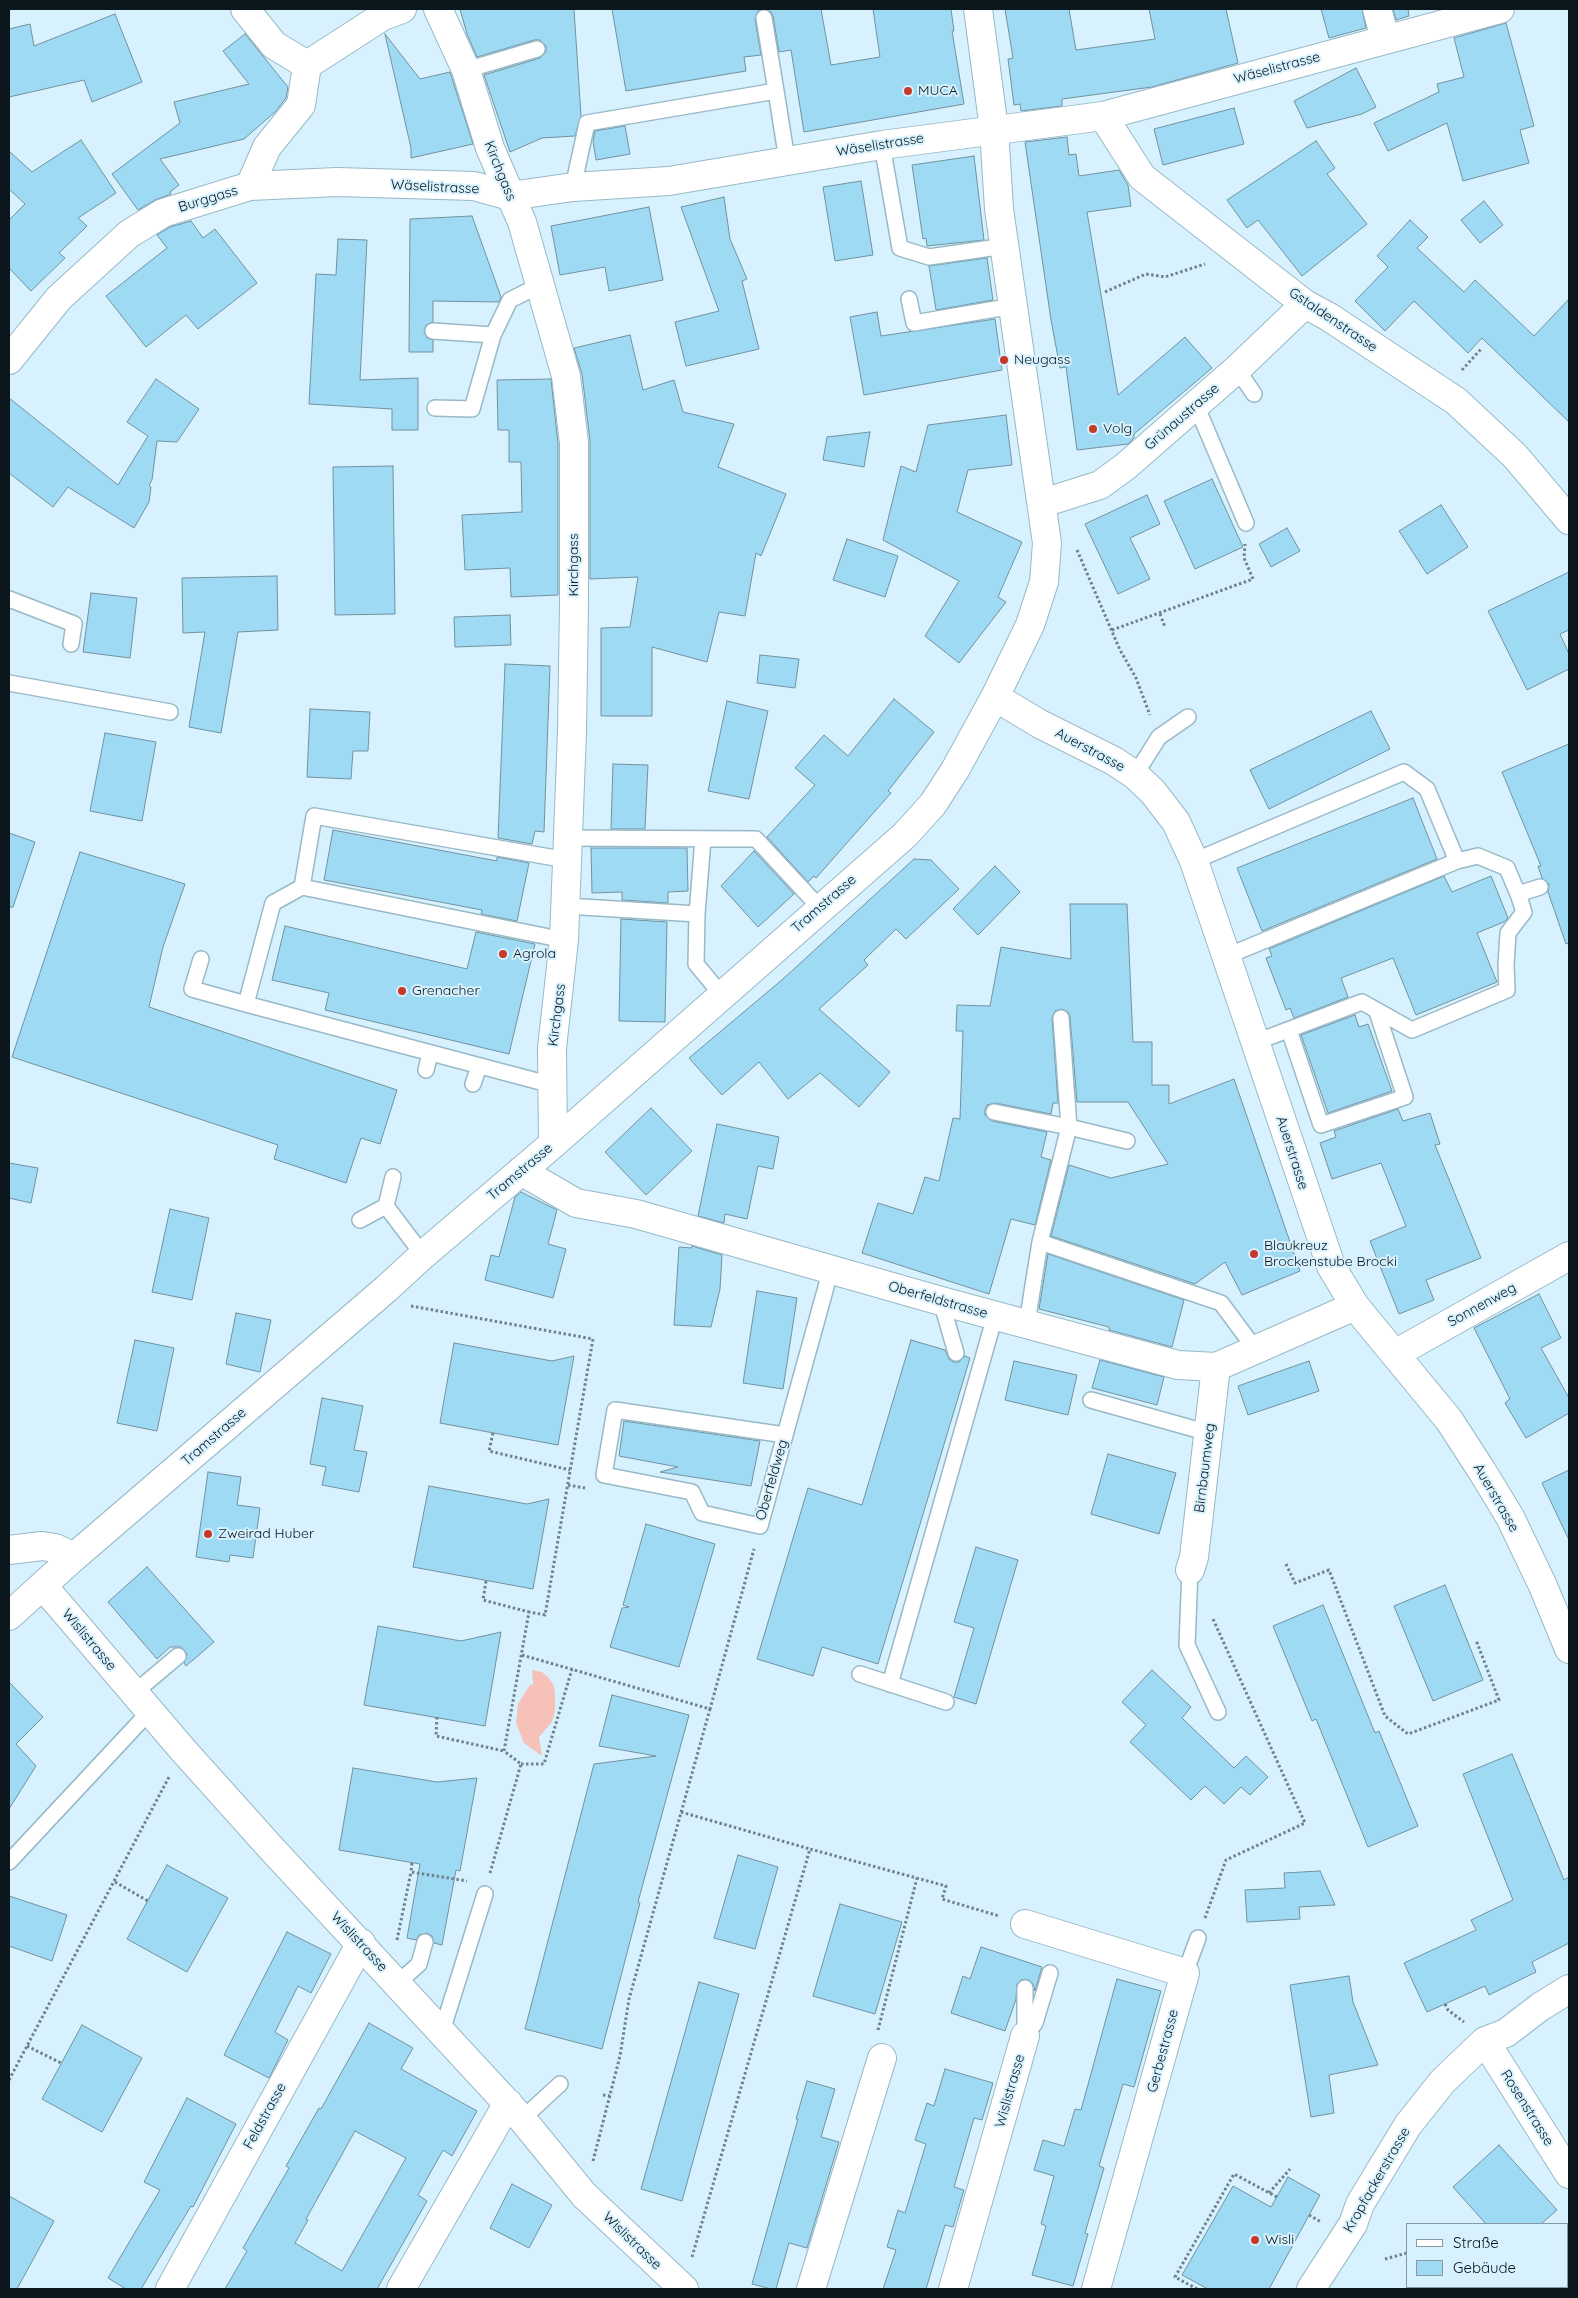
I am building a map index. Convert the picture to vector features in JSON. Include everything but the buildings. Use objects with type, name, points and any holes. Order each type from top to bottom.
[{"type":"street","points":[[245,9],[274,45],[307,65],[383,16],[402,9]]},
{"type":"street","name":"Kirchgass","points":[[438,9],[466,70],[490,148],[522,222],[566,376],[574,443],[574,613],[568,849],[564,940],[552,1048],[553,1144]]},
{"type":"street","points":[[978,9],[994,129],[999,209],[1047,543],[1044,582],[1030,625],[995,697]]},
{"type":"street","points":[[1377,9],[1385,38]]},
{"type":"street","name":"Wäselistrasse","points":[[250,186],[337,182],[474,186],[510,196],[573,188],[669,181],[882,145],[1103,116],[1385,38],[1500,9]]},
{"type":"street","name":"Burggass","points":[[9,360],[59,298],[129,234],[163,213],[250,186],[267,147],[301,105],[307,65]]},
{"type":"street","name":"Gstaldenstrasse","points":[[1103,116],[1142,177],[1305,304],[1329,317],[1456,402],[1515,456],[1569,520]]},
{"type":"street","name":"Grünaustrasse","points":[[1042,503],[1100,485],[1126,466],[1236,369],[1305,304]]},
{"type":"street","name":"Auerstrasse","points":[[995,697],[1040,724],[1114,761],[1135,775],[1153,792],[1176,822],[1194,861],[1331,1266],[1355,1306],[1449,1420],[1505,1510],[1543,1586],[1569,1649]]},
{"type":"street","name":"Tramstrasse","points":[[9,1616],[74,1557],[553,1144],[721,994],[905,835],[933,804],[955,770],[995,697]]},
{"type":"street","name":"Oberfeldstrasse","points":[[521,1170],[576,1202],[636,1214],[941,1301],[1178,1365],[1216,1367],[1355,1306]]},
{"type":"street","name":"Sonnenweg","points":[[1395,1354],[1569,1256]]},
{"type":"street","name":"Birnbaumweg","points":[[1190,1570],[1194,1557],[1216,1367]]},
{"type":"street","points":[[9,1550],[42,1546],[55,1548],[74,1557]]},
{"type":"street","name":"Wislistrasse","points":[[43,1586],[183,1750],[271,1848],[515,2111],[584,2195],[679,2281]]},
{"type":"street","points":[[1026,1924],[1185,1973]]},
{"type":"street","name":"Feldstrasse","points":[[170,2289],[361,1943]]},
{"type":"street","name":"Gerbestrasse","points":[[1096,2289],[1185,1973]]},
{"type":"street","name":"Kropfackerstrasse","points":[[1311,2289],[1353,2224],[1360,2204],[1408,2125],[1442,2081],[1475,2033],[1506,2033],[1540,2007],[1569,1989]]},
{"type":"street","name":"Rosenstrasse","points":[[1475,2033],[1569,2174]]},
{"type":"street","name":"Wislistrasse","points":[[953,2289],[1026,2036]]},
{"type":"street","points":[[811,2289],[882,2058]]},
{"type":"street","points":[[402,2289],[515,2111]]},
{"type":"lane","points":[[764,18],[787,160]]},
{"type":"lane","points":[[466,70],[537,49]]},
{"type":"lane","points":[[573,188],[587,123],[776,90]]},
{"type":"lane","points":[[882,145],[900,248],[929,257],[1005,246]]},
{"type":"lane","points":[[434,408],[472,409],[493,335],[510,300],[540,285]]},
{"type":"lane","points":[[909,299],[914,322],[1014,306]]},
{"type":"lane","points":[[432,331],[493,335]]},
{"type":"lane","points":[[1236,369],[1254,394]]},
{"type":"lane","points":[[1196,404],[1246,523]]},
{"type":"lane","points":[[9,599],[74,624],[71,644]]},
{"type":"lane","points":[[9,683],[170,712]]},
{"type":"lane","points":[[1135,775],[1159,737],[1188,717]]},
{"type":"lane","points":[[1194,861],[1404,772],[1428,789],[1457,861]]},
{"type":"lane","points":[[302,887],[314,816],[568,849],[703,839],[756,839],[820,908]]},
{"type":"lane","points":[[703,839],[697,914],[696,964],[721,994]]},
{"type":"lane","points":[[1227,956],[1457,861],[1478,856],[1507,868],[1518,894],[1524,912],[1508,934],[1507,990],[1412,1030],[1362,1002],[1256,1042]]},
{"type":"lane","points":[[1518,894],[1540,886]]},
{"type":"lane","points":[[246,1004],[273,903],[302,887],[564,940]]},
{"type":"lane","points":[[566,906],[697,914]]},
{"type":"lane","points":[[202,959],[192,988],[552,1086]]},
{"type":"lane","points":[[1289,1030],[1321,1125],[1405,1097],[1377,1012]]},
{"type":"lane","points":[[1028,1323],[1040,1242],[1069,1127],[1061,1018]]},
{"type":"lane","points":[[426,1070],[430,1054]]},
{"type":"lane","points":[[473,1084],[479,1066]]},
{"type":"lane","points":[[994,1112],[1127,1141]]},
{"type":"lane","points":[[360,1220],[386,1206],[394,1177]]},
{"type":"lane","points":[[386,1206],[422,1255]]},
{"type":"lane","points":[[1040,1242],[1221,1303],[1256,1350]]},
{"type":"lane","name":"Oberfeldweg","points":[[785,1435],[616,1410],[604,1475],[692,1492],[702,1513],[760,1526],[785,1435],[830,1269]]},
{"type":"lane","points":[[941,1301],[956,1353]]},
{"type":"lane","points":[[890,1684],[995,1316]]},
{"type":"lane","points":[[1091,1400],[1209,1433]]},
{"type":"lane","points":[[1190,1570],[1187,1645],[1218,1712]]},
{"type":"lane","points":[[9,1862],[178,1656]]},
{"type":"lane","points":[[860,1674],[946,1702]]},
{"type":"lane","points":[[442,2031],[486,1889]]},
{"type":"lane","points":[[1185,1973],[1198,1938]]},
{"type":"lane","points":[[398,1984],[418,1964],[425,1942]]},
{"type":"lane","points":[[1026,2036],[1035,2023],[1050,1973]]},
{"type":"lane","points":[[1026,1988],[1026,2036]]},
{"type":"lane","points":[[515,2111],[560,2084]]},
{"type":"path","points":[[1105,292],[1146,274],[1165,277],[1201,267],[1234,248]]},
{"type":"path","points":[[1076,548],[1146,701],[1150,714],[1148,721]]},
{"type":"path","points":[[1112,630],[1252,579],[1244,558]]},
{"type":"path","points":[[1160,614],[1165,627]]},
{"type":"path","points":[[404,1301],[411,1306],[593,1339],[545,1616],[483,1600],[486,1581]]},
{"type":"path","points":[[493,1433],[489,1451],[570,1470]]},
{"type":"path","points":[[584,2195],[620,2056],[628,2000],[760,1526]]},
{"type":"path","points":[[1286,1564],[1295,1583],[1329,1570],[1385,1716],[1408,1734],[1499,1700],[1476,1640]]},
{"type":"path","points":[[504,1751],[529,1612]]},
{"type":"path","points":[[1198,1938],[1226,1860],[1305,1823],[1211,1615]]},
{"type":"path","points":[[522,1655],[710,1709]]},
{"type":"path","points":[[436,1718],[436,1736],[504,1751],[521,1764],[544,1764],[572,1669]]},
{"type":"path","points":[[9,2080],[183,1750]]},
{"type":"path","points":[[412,1872],[486,1889],[521,1764]]},
{"type":"path","points":[[681,1812],[946,1886],[942,1899],[1026,1924]]},
{"type":"path","points":[[679,2281],[810,1849]]},
{"type":"path","points":[[380,1964],[396,1944],[412,1872],[412,1863]]},
{"type":"path","points":[[882,2058],[872,2052],[917,1878]]},
{"type":"path","points":[[115,1882],[148,1901]]},
{"type":"path","points":[[1444,2004],[1448,2010],[1475,2033]]},
{"type":"path","points":[[27,2046],[61,2063]]},
{"type":"path","points":[[603,2095],[610,2096]]},
{"type":"path","points":[[1269,2193],[1290,2168]]},
{"type":"path","points":[[1197,2289],[1175,2277],[1234,2174],[1277,2197]]},
{"type":"path","points":[[1309,2215],[1324,2223]]},
{"type":"path","points":[[1385,2259],[1406,2253]]},
{"type":"shaded area","points":[[532,1670],[542,1672],[554,1686],[555,1711],[552,1722],[539,1737],[542,1756],[524,1743],[516,1723],[518,1704],[529,1686],[533,1684]]},
{"type":"place","name":"MUCA","points":[[908,91]]},
{"type":"place","name":"Neugass","points":[[1004,360]]},
{"type":"place","name":"Volg","points":[[1093,429]]},
{"type":"place","name":"Agrola","points":[[503,954]]},
{"type":"place","name":"Grenacher","points":[[402,991]]},
{"type":"place","name":"Blaukreuz Brockenstube Brocki","points":[[1254,1254]]},
{"type":"place","name":"Zweirad Huber","points":[[208,1534]]},
{"type":"place","name":"Wisli","points":[[1255,2240]]}]
